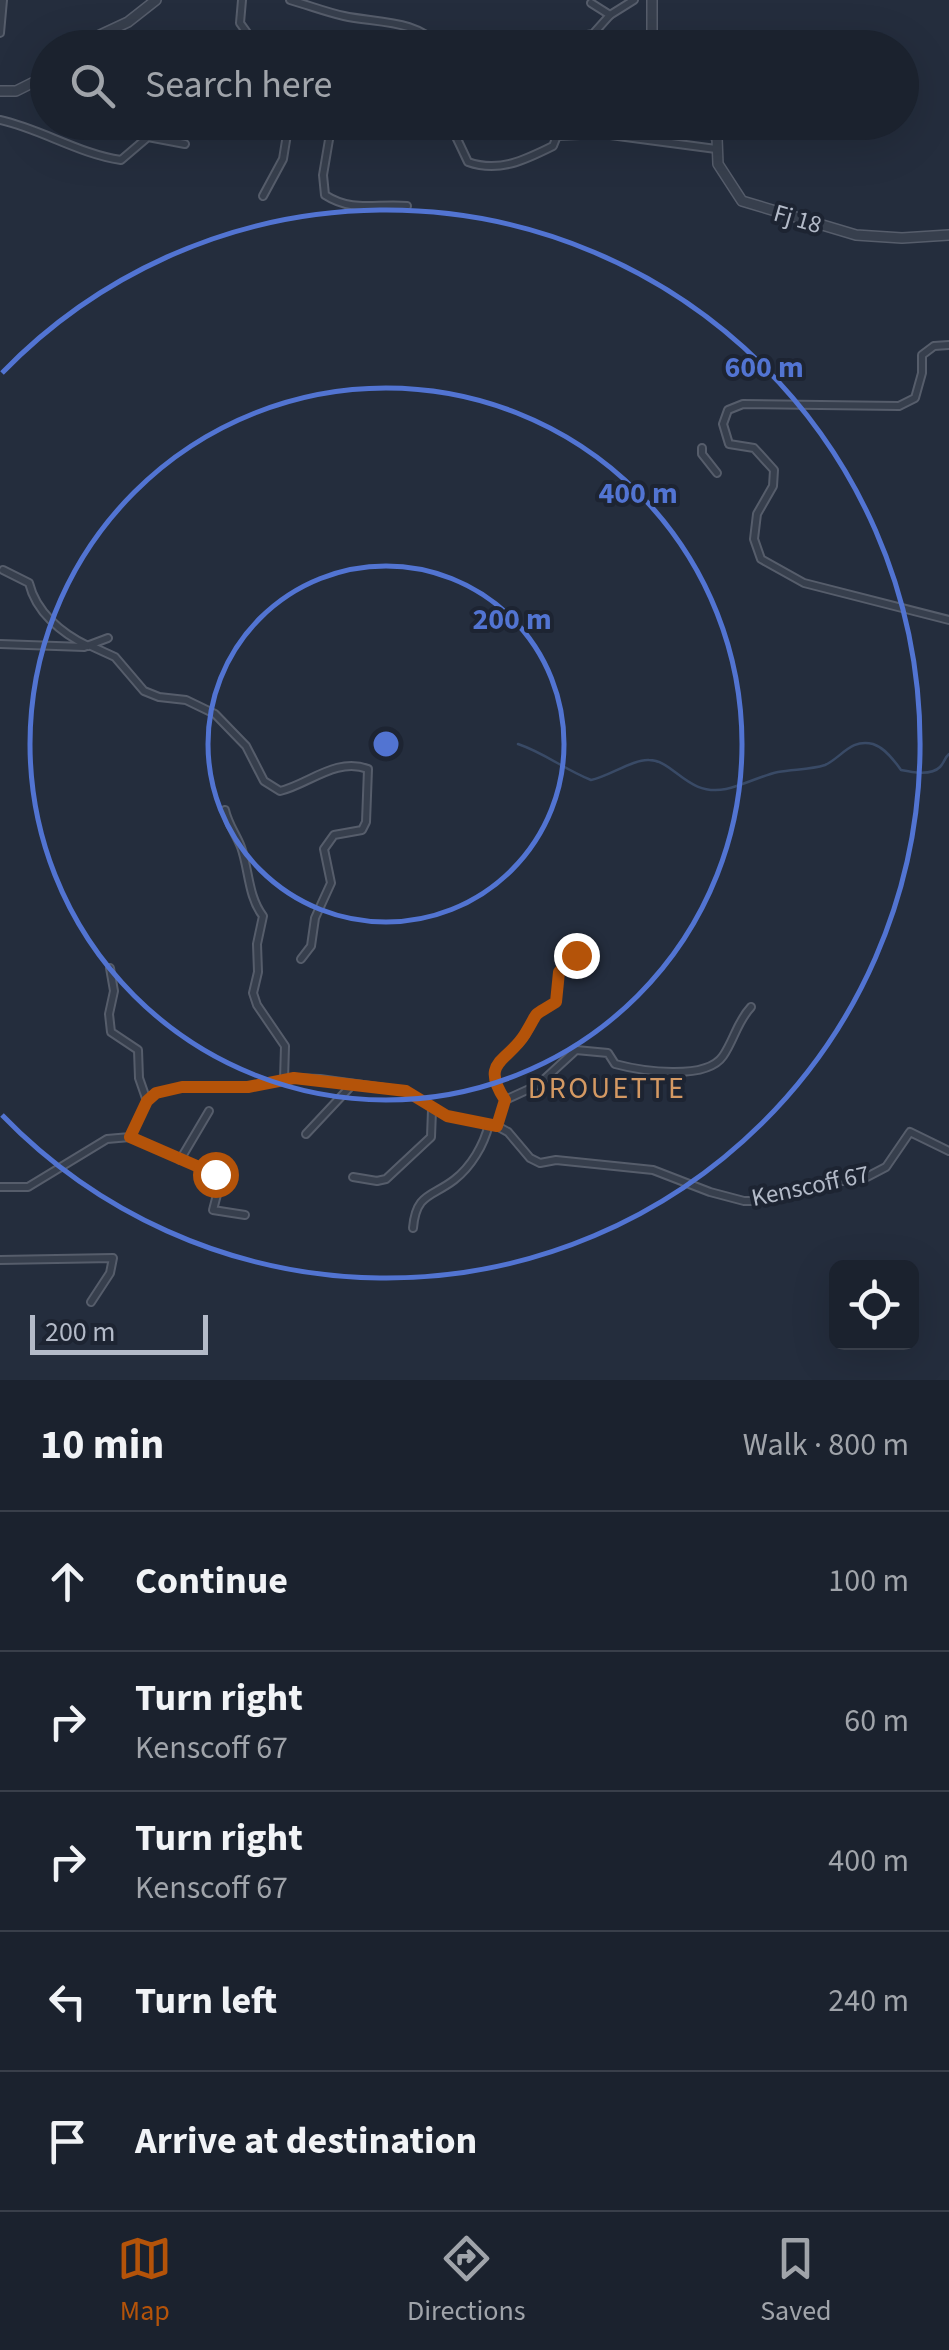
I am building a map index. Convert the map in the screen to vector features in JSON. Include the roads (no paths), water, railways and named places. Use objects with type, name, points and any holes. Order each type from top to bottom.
[{"type":"street","points":[[0,33],[4,0]]},
{"type":"street","points":[[111,30],[156,0]]},
{"type":"street","points":[[242,0],[240,23],[245,30]]},
{"type":"street","points":[[290,0],[348,17],[382,19],[412,30]]},
{"type":"street","points":[[597,30],[610,15],[634,0]]},
{"type":"street","points":[[652,0],[652,30]]},
{"type":"street","points":[[592,4],[610,15]]},
{"type":"street","points":[[0,92],[16,91],[30,84]]},
{"type":"street","points":[[0,120],[30,129]]},
{"type":"street","points":[[63,140],[102,157],[120,160],[144,140]]},
{"type":"street","points":[[164,140],[185,144]]},
{"type":"street","points":[[262,196],[283,158],[286,140]]},
{"type":"street","points":[[329,140],[324,195],[338,203],[362,208],[407,206]]},
{"type":"street","points":[[458,140],[468,162],[492,168],[527,160],[553,146],[555,140]]},
{"type":"street","points":[[645,140],[716,150]]},
{"type":"street","name":"Fj 18","points":[[715,140],[718,164],[742,201],[856,235],[949,235]]},
{"type":"street","points":[[949,345],[934,346],[922,355],[922,373],[914,398],[900,406],[743,404],[728,410],[723,424],[729,444],[761,452],[774,470],[773,486],[757,514],[754,540],[761,558],[804,582],[949,620]]},
{"type":"street","points":[[702,448],[717,474]]},
{"type":"street","points":[[4,570],[29,583],[34,604],[62,632],[115,657],[144,691],[186,700],[215,714],[246,746],[268,786],[280,791],[322,771],[356,766],[368,769],[366,822],[362,830],[334,835],[324,850],[331,883],[318,908],[311,946],[301,959]]},
{"type":"street","points":[[0,644],[90,646],[108,638]]},
{"type":"street","points":[[224,810],[263,916],[253,992],[257,1005],[285,1046],[284,1080]]},
{"type":"street","points":[[505,1100],[494,1080],[495,1070],[512,1046],[524,1037],[534,1013],[556,1002],[559,972],[576,955]]},
{"type":"street","points":[[110,968],[114,991],[109,1014],[111,1032],[138,1050],[139,1078],[147,1101],[130,1137]]},
{"type":"street","points":[[413,1228],[424,1199],[432,1190],[456,1178],[479,1150],[505,1100],[538,1085],[580,1049],[608,1053],[615,1064],[649,1072],[706,1068],[724,1055],[741,1018],[751,1007]]},
{"type":"street","name":"Kenscoff 67","points":[[147,1101],[156,1093],[182,1087],[248,1087],[284,1080],[320,1079],[406,1091],[458,1120],[508,1132],[530,1158],[540,1163],[556,1160],[652,1170],[744,1202],[864,1178],[886,1166],[910,1132],[949,1150]]},
{"type":"street","points":[[306,1134],[352,1085]]},
{"type":"street","points":[[354,1177],[377,1181],[401,1168],[431,1137],[432,1108]]},
{"type":"street","points":[[180,1160],[208,1110]]},
{"type":"street","points":[[0,1186],[28,1187],[108,1139],[130,1137],[208,1170],[219,1179],[214,1211],[244,1215]]},
{"type":"street","points":[[0,1260],[113,1258],[110,1273],[91,1302]]},
{"type":"waterway","points":[[518,744],[591,780],[649,760],[701,788],[713,790],[778,772],[825,765],[858,744],[873,744],[901,770],[915,772],[936,770],[949,754]]},
{"type":"district","name":"DROUETTE","points":[[607,1088]]}]
